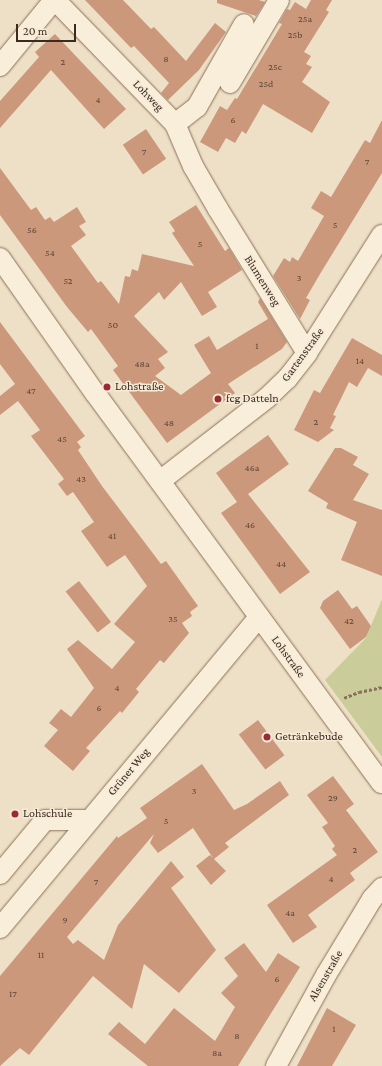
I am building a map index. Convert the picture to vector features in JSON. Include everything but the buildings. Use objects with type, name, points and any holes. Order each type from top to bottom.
[{"type":"street","name":"Lohweg","points":[[0,66],[54,0],[175,124],[194,166],[218,209]]},
{"type":"street","points":[[230,83],[279,0]]},
{"type":"street","points":[[175,124],[197,107],[244,24]]},
{"type":"street","name":"Blumenweg","points":[[218,209],[307,353]]},
{"type":"street","name":"Gartenstraße","points":[[160,481],[267,398],[287,379],[307,353],[382,235]]},
{"type":"street","name":"Lohstraße","points":[[0,259],[259,617],[382,783]]},
{"type":"street","name":"Grüner Weg","points":[[0,928],[88,820],[259,617]]},
{"type":"street","points":[[0,874],[46,820],[88,820]]},
{"type":"street","name":"Alsenstraße","points":[[276,1066],[326,975],[372,899],[382,888]]},
{"type":"path","points":[[324,706],[359,692],[382,688]]},
{"type":"green space","points":[[382,599],[382,757],[325,680],[366,638]]},
{"type":"place","name":"Lohstraße","points":[[107,387]]},
{"type":"place","name":"fcg Datteln","points":[[218,399]]},
{"type":"place","name":"Getränkebude","points":[[267,737]]},
{"type":"place","name":"Lohschule","points":[[15,814]]}]
